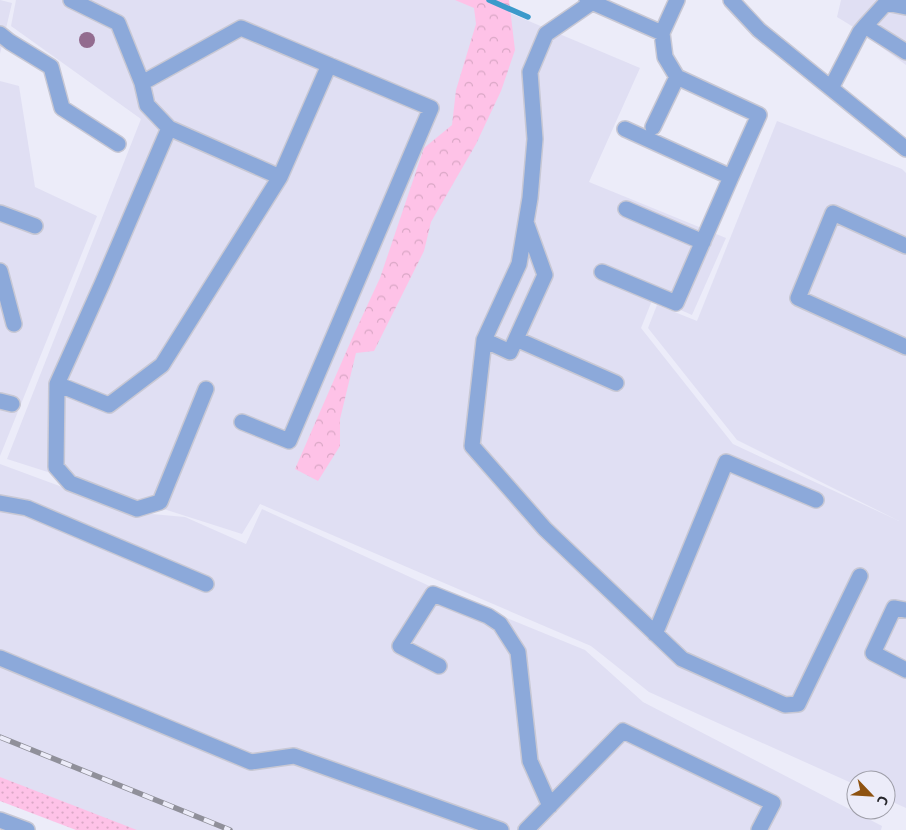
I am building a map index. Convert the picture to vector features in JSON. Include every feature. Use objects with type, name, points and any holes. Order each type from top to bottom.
[{"type":"street","points":[[71,0],[118,23],[142,83],[147,105],[169,128],[280,177]]},
{"type":"street","points":[[602,272],[676,303],[759,115],[676,77],[665,57],[662,33],[676,0]]},
{"type":"street","points":[[731,0],[759,30],[906,149]]},
{"type":"street","points":[[662,33],[589,2],[546,34],[530,72],[535,139],[530,198],[519,264],[484,340],[472,446],[545,529],[682,659],[785,705],[798,704],[860,576]]},
{"type":"street","points":[[831,88],[860,32],[886,3],[906,7]]},
{"type":"street","points":[[865,26],[906,52]]},
{"type":"street","points":[[142,83],[240,28],[431,108],[289,441],[242,422]]},
{"type":"street","points":[[0,34],[51,67],[62,108],[118,144]]},
{"type":"street","points":[[57,384],[109,405],[162,365],[280,177],[329,65]]},
{"type":"street","points":[[653,127],[676,77]]},
{"type":"street","points":[[169,128],[57,384],[56,467],[70,483],[137,509],[160,502],[206,390]]},
{"type":"street","points":[[625,128],[731,176]]},
{"type":"street","points":[[626,209],[703,242]]},
{"type":"street","points":[[0,213],[35,226]]},
{"type":"street","points":[[906,246],[833,213],[798,298],[906,347]]},
{"type":"street","points":[[484,340],[510,352],[545,275],[526,223]]},
{"type":"street","points":[[0,270],[14,324]]},
{"type":"street","points":[[516,338],[616,383]]},
{"type":"street","points":[[655,634],[726,462],[816,500]]},
{"type":"street","points":[[0,503],[27,508],[206,584]]},
{"type":"street","points":[[439,666],[400,646],[433,594],[488,616],[500,624],[518,652],[530,762],[550,806]]},
{"type":"street","points":[[906,610],[894,608],[873,653],[906,670]]},
{"type":"street","points":[[0,658],[251,762],[294,756],[501,830]]},
{"type":"street","points":[[526,830],[623,731],[773,803],[760,830]]},
{"type":"street","points":[[0,820],[27,830]]},
{"type":"shaded area","points":[[0,0],[12,3],[0,54]]},
{"type":"shaded area","points":[[16,0],[479,0],[640,68],[589,182],[726,238],[692,315],[653,298],[641,328],[733,444],[899,521],[737,440],[648,328],[657,305],[697,321],[777,121],[902,169],[906,173],[906,808],[896,804],[896,770],[846,770],[846,781],[649,692],[591,646],[260,504],[242,534],[7,459],[141,119],[11,26]]},
{"type":"shaded area","points":[[841,0],[906,0],[906,65],[837,17]]},
{"type":"shaded area","points":[[0,81],[19,86],[35,187],[97,216],[0,456]]},
{"type":"shaded area","points":[[0,464],[130,512],[185,517],[246,544],[262,509],[436,589],[585,650],[643,702],[846,807],[846,820],[870,820],[882,826],[881,830],[126,830],[0,785]]},
{"type":"green space","points":[[455,0],[509,0],[515,50],[501,91],[476,144],[431,222],[424,251],[374,351],[356,353],[340,419],[340,446],[318,481],[295,469],[380,278],[424,148],[452,125],[456,90],[476,24],[474,8]]},
{"type":"green space","points":[[0,777],[137,830],[76,830],[0,801]]},
{"type":"waterway","points":[[489,0],[528,17]]},
{"type":"railway","points":[[0,737],[230,830]]}]
